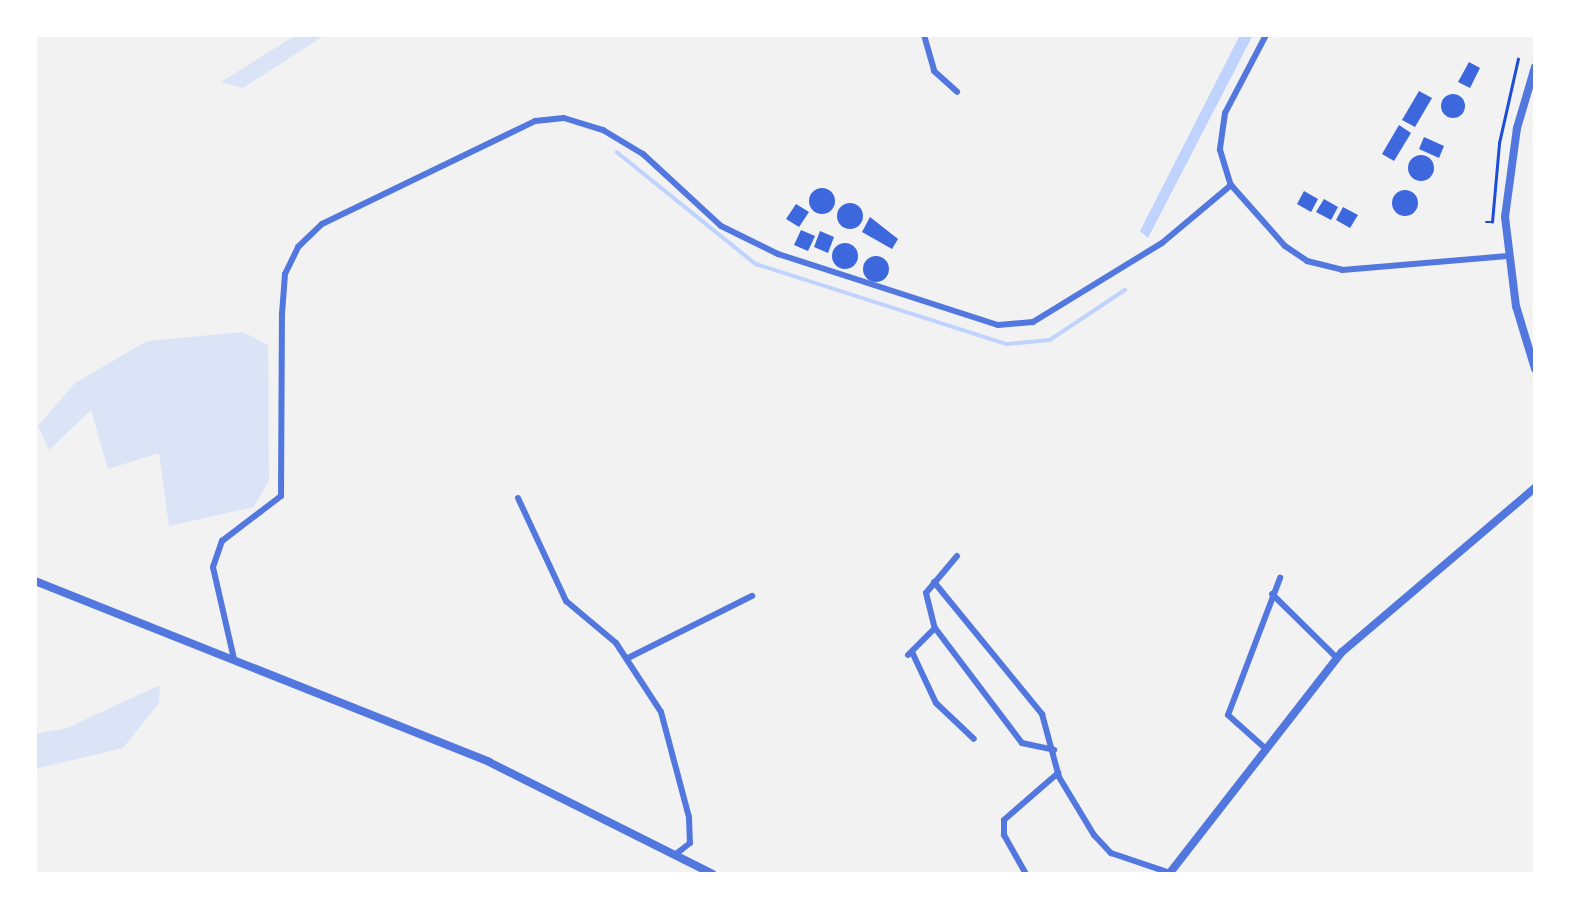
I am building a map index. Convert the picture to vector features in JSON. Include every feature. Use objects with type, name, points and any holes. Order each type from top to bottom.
[{"type":"street","points":[[924,35],[934,71],[957,92]]},
{"type":"street","points":[[1266,35],[1222,122],[1220,150],[1231,185],[1285,246],[1325,268],[1507,256]]},
{"type":"street","points":[[1535,67],[1510,163],[1507,256],[1535,369]]},
{"type":"street","points":[[234,659],[213,567],[222,541],[281,496],[282,314],[285,274],[298,247],[323,224],[523,127],[564,118],[603,130],[643,154],[721,226],[778,254],[998,325],[1033,322],[1162,243],[1231,185]]},
{"type":"street","points":[[934,582],[1021,684],[1042,714],[1055,750],[1058,773],[1111,853],[1170,874],[1337,658],[1535,488]]},
{"type":"street","points":[[518,498],[566,601],[628,658],[661,712],[681,770],[690,843],[677,853]]},
{"type":"street","points":[[957,556],[934,582],[925,602],[935,628],[1022,743],[1055,750]]},
{"type":"street","points":[[1266,749],[1228,715],[1280,578]]},
{"type":"street","points":[[35,581],[489,762],[677,853],[713,874]]},
{"type":"street","points":[[1272,594],[1337,658]]},
{"type":"street","points":[[628,658],[752,596]]},
{"type":"street","points":[[935,628],[910,653],[936,703],[974,739]]},
{"type":"street","points":[[1026,874],[1004,835],[1004,820],[1058,773]]},
{"type":"path","points":[[1486,222],[1492,222],[1499,143],[1518,59]]},
{"type":"shaded area","points":[[296,35],[325,35],[243,88],[221,82]]},
{"type":"shaded area","points":[[243,332],[268,345],[269,480],[254,507],[169,526],[159,453],[108,469],[91,410],[49,450],[38,426],[75,383],[147,341]]},
{"type":"shaded area","points":[[160,685],[159,703],[123,748],[35,769],[35,734],[67,728]]},
{"type":"water","points":[[1240,35],[1253,35],[1148,238],[1140,231]]},
{"type":"building","points":[[1469,62],[1480,68],[1470,88],[1458,82]]},
{"type":"building","points":[[1419,91],[1432,98],[1415,127],[1402,120]]},
{"type":"building","points":[[1453,94],[1462,97],[1465,106],[1462,115],[1453,118],[1444,115],[1441,106],[1444,97]]},
{"type":"building","points":[[1399,125],[1411,133],[1394,161],[1382,154]]},
{"type":"building","points":[[1424,137],[1444,146],[1439,158],[1419,149]]},
{"type":"building","points":[[1421,155],[1431,158],[1434,168],[1431,178],[1421,181],[1411,178],[1408,168],[1411,158]]},
{"type":"building","points":[[822,188],[831,192],[835,201],[831,210],[822,214],[813,210],[809,201],[813,192]]},
{"type":"building","points":[[1405,190],[1415,193],[1418,203],[1415,213],[1405,216],[1395,213],[1392,203],[1395,193]]},
{"type":"building","points":[[1304,191],[1318,199],[1311,212],[1297,204]]},
{"type":"building","points":[[1324,199],[1338,207],[1331,220],[1316,212]]},
{"type":"building","points":[[850,203],[859,207],[863,216],[859,225],[850,229],[841,225],[837,216],[841,207]]},
{"type":"building","points":[[796,204],[809,212],[799,227],[786,219]]},
{"type":"building","points":[[1343,207],[1358,215],[1350,228],[1336,220]]},
{"type":"building","points":[[870,217],[898,239],[892,249],[862,232]]},
{"type":"building","points":[[801,230],[815,236],[808,251],[794,245]]},
{"type":"building","points":[[820,231],[834,237],[828,253],[814,247]]},
{"type":"building","points":[[845,243],[854,247],[858,256],[854,265],[845,269],[836,265],[832,256],[836,247]]},
{"type":"building","points":[[876,256],[885,260],[889,269],[885,278],[876,282],[867,278],[863,269],[867,260]]},
{"type":"waterway","points":[[617,152],[756,264],[1007,344],[1050,340],[1125,290]]}]
